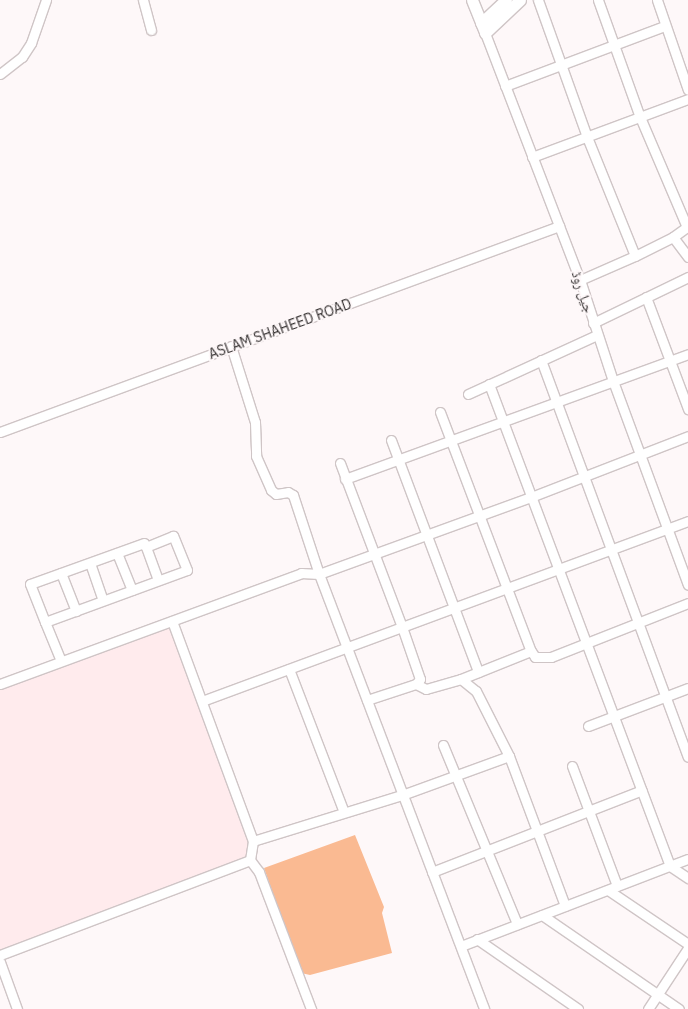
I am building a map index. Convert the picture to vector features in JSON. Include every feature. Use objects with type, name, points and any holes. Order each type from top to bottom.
[{"type":"main road","name":"جیل روڈ","points":[[472,0],[483,28]]},
{"type":"main road","points":[[483,28],[506,0]]},
{"type":"main road","points":[[483,28],[520,0]]},
{"type":"street","points":[[0,74],[22,57],[31,43],[46,0]]},
{"type":"street","points":[[143,0],[151,30]]},
{"type":"street","points":[[538,0],[587,136],[635,256]]},
{"type":"street","points":[[580,280],[635,256],[673,237],[687,227],[640,117],[598,0]]},
{"type":"street","points":[[657,0],[688,90]]},
{"type":"street","points":[[505,86],[665,26]]},
{"type":"street","name":"جیل روڈ","points":[[483,28],[580,280],[613,381],[688,585]]},
{"type":"street","points":[[532,157],[688,99]]},
{"type":"street","name":"ASLAM SHAHEED ROAD","points":[[0,432],[559,226]]},
{"type":"street","points":[[673,237],[688,257]]},
{"type":"street","points":[[593,323],[688,277]]},
{"type":"street","points":[[646,297],[688,409]]},
{"type":"street","points":[[468,394],[597,335]]},
{"type":"street","points":[[231,346],[255,422],[256,456],[271,490],[276,494],[288,492],[294,495],[319,574],[484,1009]]},
{"type":"street","points":[[345,479],[688,354]]},
{"type":"street","points":[[542,360],[688,757]]},
{"type":"street","points":[[489,384],[670,866],[688,878]]},
{"type":"street","points":[[440,412],[531,651],[536,657],[551,657],[688,603]]},
{"type":"street","points":[[0,684],[301,573],[319,574],[479,514],[531,497],[688,436]]},
{"type":"street","points":[[391,440],[478,672]]},
{"type":"street","points":[[340,463],[420,679],[416,684],[367,700]]},
{"type":"street","points":[[202,701],[688,521]]},
{"type":"street","points":[[45,622],[187,570],[173,536],[146,547]]},
{"type":"street","points":[[61,661],[30,584],[144,543],[158,580]]},
{"type":"street","points":[[117,553],[132,590]]},
{"type":"street","points":[[90,563],[103,600]]},
{"type":"street","points":[[61,574],[76,611]]},
{"type":"street","points":[[172,621],[253,842],[250,860],[259,872],[311,1009]]},
{"type":"street","points":[[416,684],[426,689],[462,679],[531,651]]},
{"type":"street","points":[[289,669],[344,812]]},
{"type":"street","points":[[462,679],[476,691],[509,756],[565,906]]},
{"type":"street","points":[[588,726],[688,688]]},
{"type":"street","points":[[443,745],[454,776],[488,852],[517,924]]},
{"type":"street","points":[[253,842],[402,795],[509,756]]},
{"type":"street","points":[[572,766],[590,811],[612,888],[688,946],[648,1009]]},
{"type":"street","points":[[432,872],[488,852],[642,790]]},
{"type":"street","points":[[461,946],[688,859]]},
{"type":"street","points":[[0,955],[250,860]]},
{"type":"street","points":[[542,915],[679,1009]]},
{"type":"street","points":[[477,939],[578,1009]]},
{"type":"street","points":[[0,962],[17,1009]]},
{"type":"shaded area","points":[[172,621],[253,841],[250,860],[0,955],[0,684]]},
{"type":"shaded area","points":[[355,835],[384,907],[382,913],[392,953],[310,975],[301,973],[264,868]]}]
